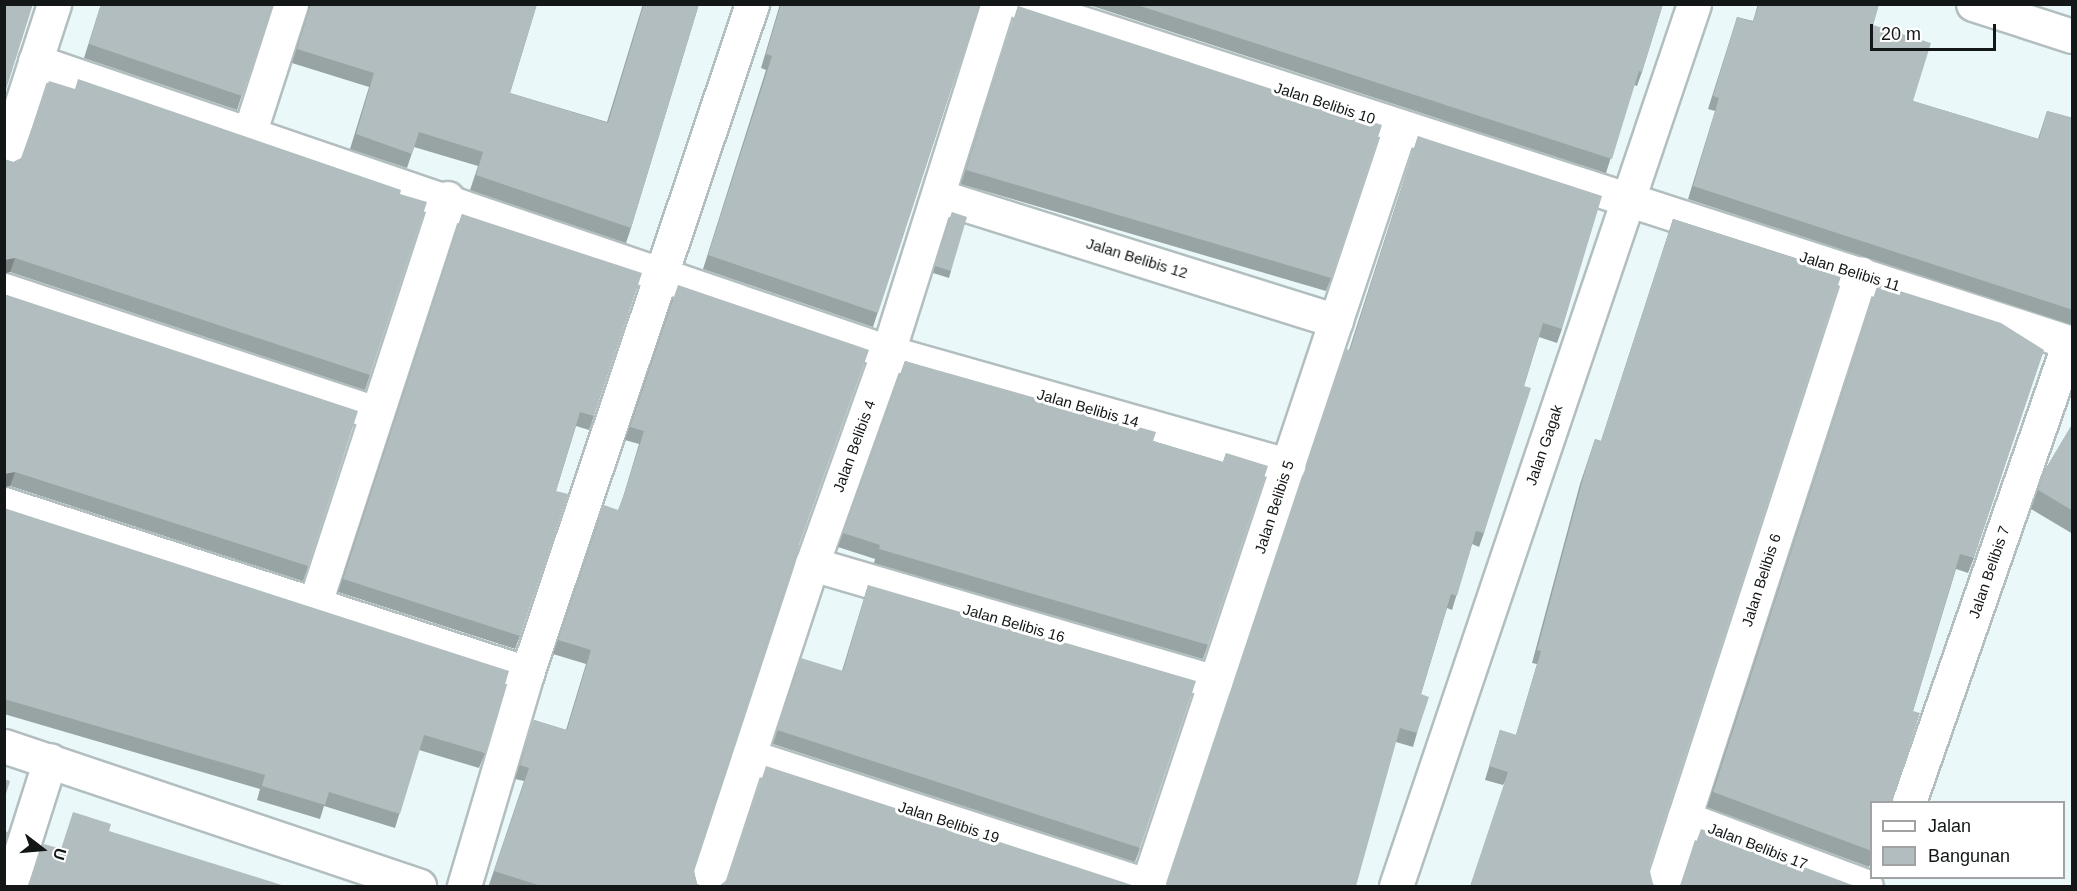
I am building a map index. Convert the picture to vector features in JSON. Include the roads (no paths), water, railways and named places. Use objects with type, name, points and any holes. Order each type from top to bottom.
[{"type":"street","points":[[4,158],[54,4]]},
{"type":"street","points":[[250,131],[291,4]]},
{"type":"street","points":[[464,886],[527,673],[752,4]]},
{"type":"street","name":"Jalan Belibis 4","points":[[706,886],[812,564],[888,352],[998,4]]},
{"type":"street","name":"Jalan Belibis 10","points":[[1023,4],[1626,202]]},
{"type":"street","name":"Jalan Gagak","points":[[1396,886],[1694,4]]},
{"type":"street","points":[[1973,4],[2073,36]]},
{"type":"street","name":"Jalan Belibis 14","points":[[35,61],[250,131],[661,271],[888,352],[1288,465]]},
{"type":"street","name":"Jalan Belibis 5","points":[[1148,886],[1400,128]]},
{"type":"street","name":"Jalan Belibis 12","points":[[938,196],[1336,321]]},
{"type":"street","points":[[315,603],[447,198]]},
{"type":"street","name":"Jalan Belibis 11","points":[[1626,202],[1860,273],[2071,342]]},
{"type":"street","name":"Jalan Belibis 6","points":[[1662,886],[1860,273]]},
{"type":"street","points":[[4,290],[376,413]]},
{"type":"street","name":"Jalan Belibis 7","points":[[1909,801],[2071,342]]},
{"type":"street","points":[[4,504],[527,673]]},
{"type":"street","name":"Jalan Belibis 16","points":[[812,564],[1215,682]]},
{"type":"street","points":[[4,746],[419,886]]},
{"type":"street","name":"Jalan Belibis 19","points":[[749,756],[1148,886]]},
{"type":"street","points":[[10,886],[50,760]]},
{"type":"street","name":"Jalan Belibis 17","points":[[1684,818],[1866,886]]}]
